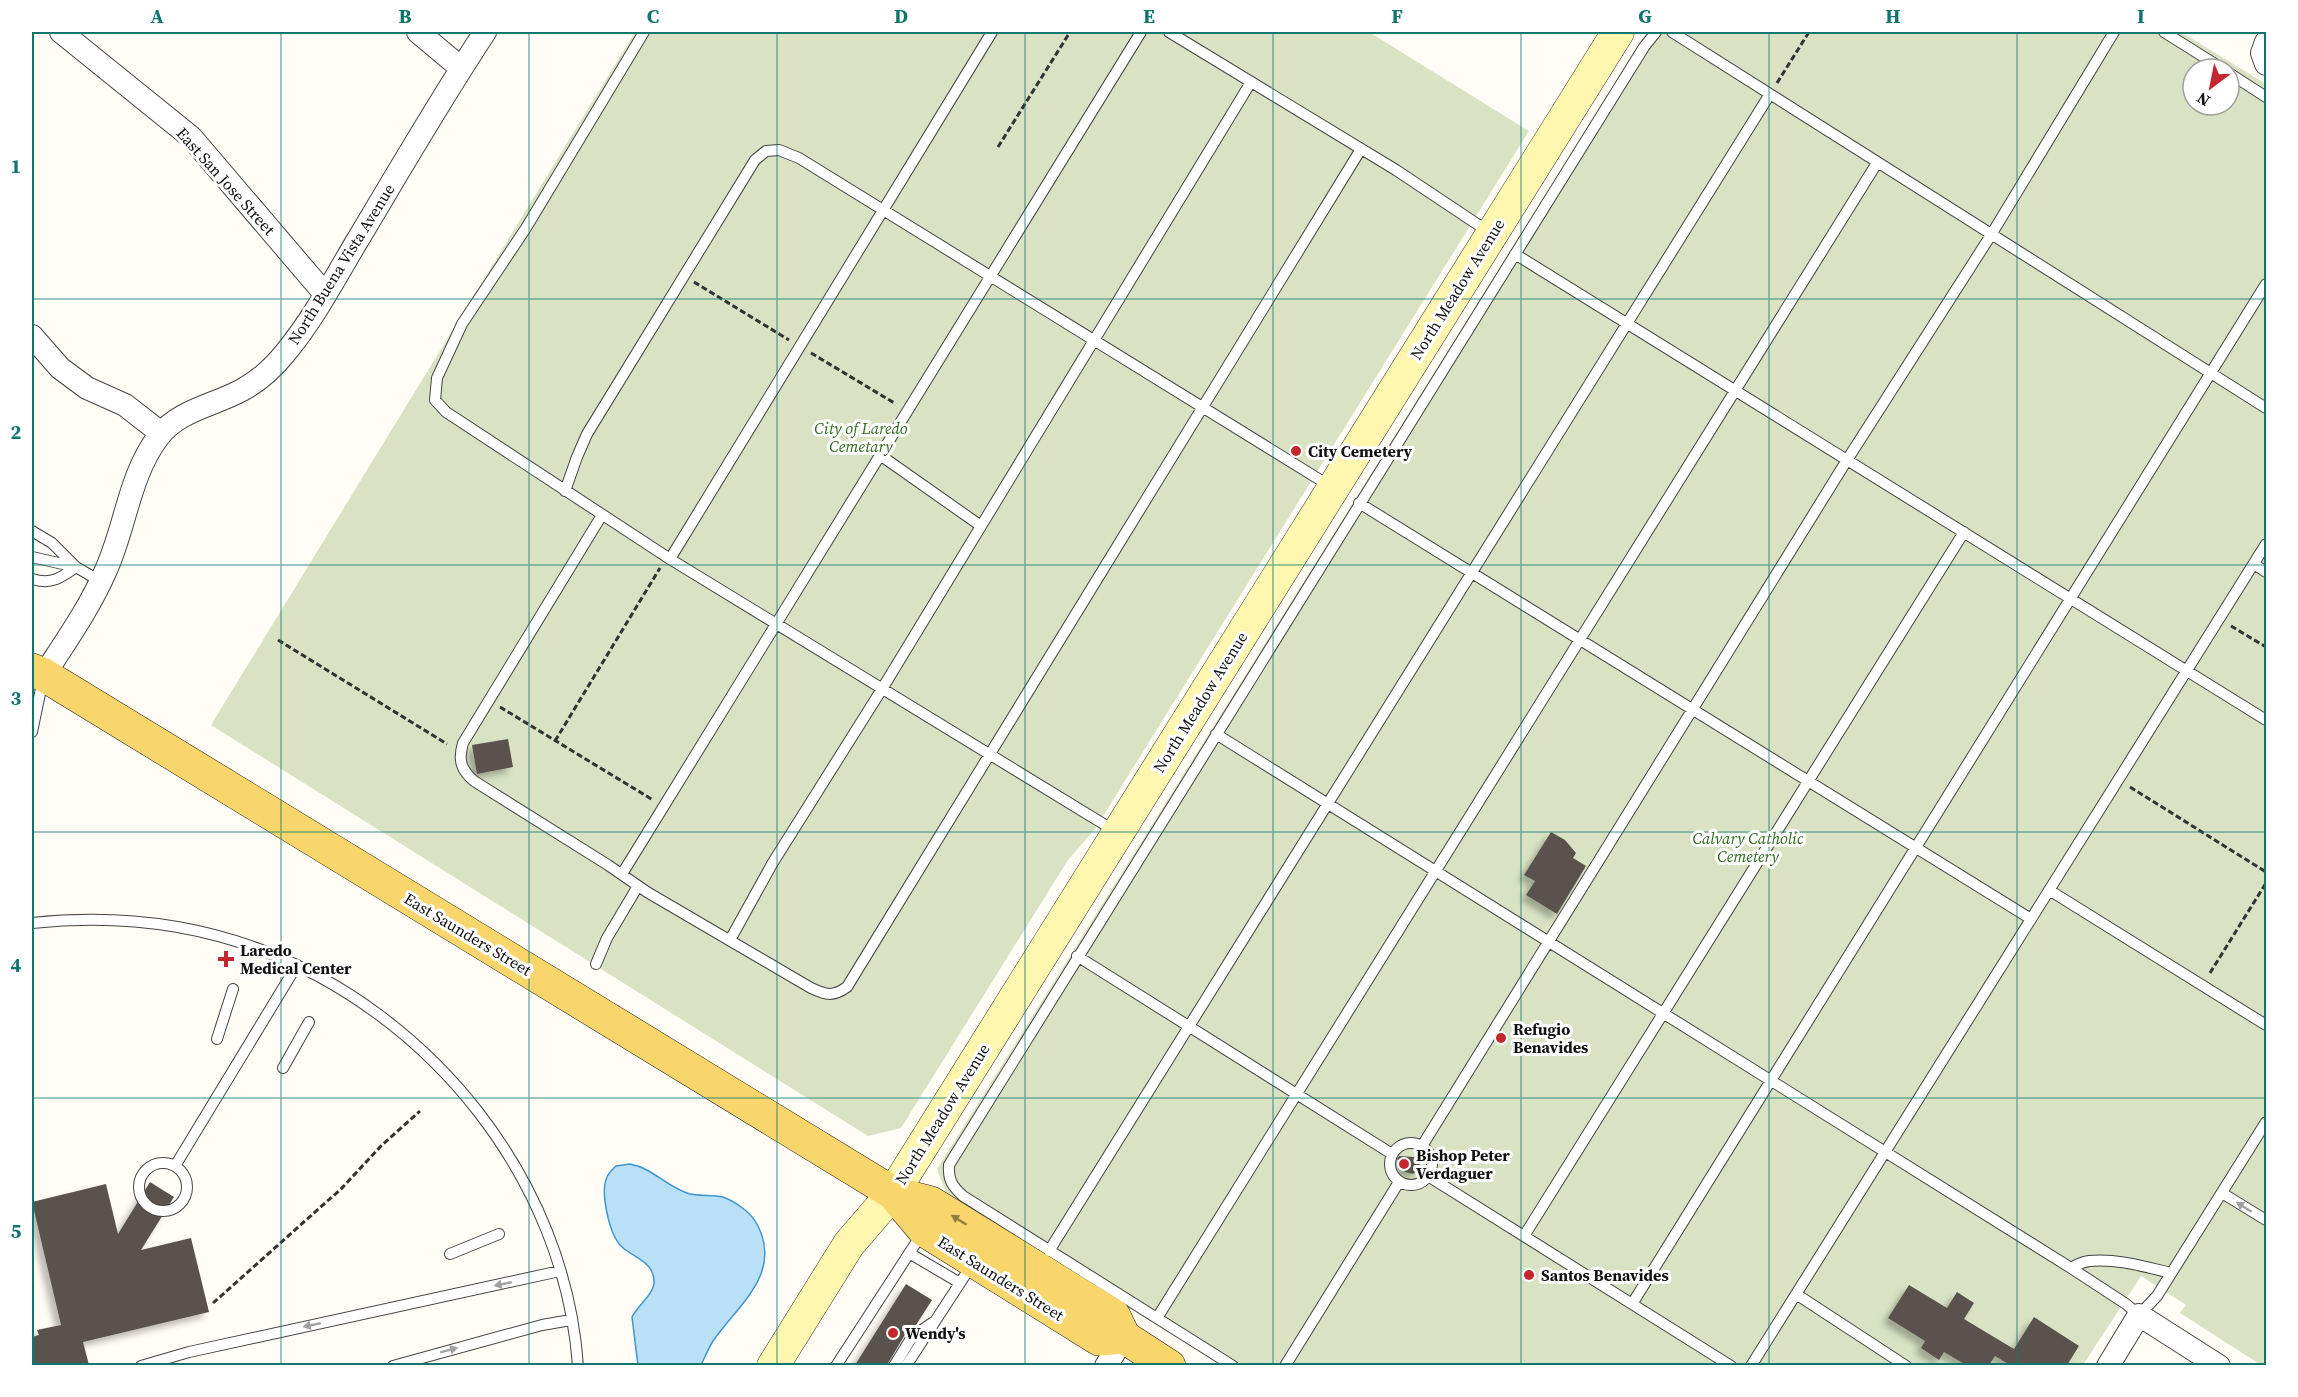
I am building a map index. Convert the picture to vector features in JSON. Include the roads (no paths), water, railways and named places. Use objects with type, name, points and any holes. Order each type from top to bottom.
[{"type":"main road","name":"North Meadow Avenue","points":[[773,1365],[849,1244],[893,1193],[1117,833],[1347,496],[1492,234],[1607,35]]},
{"type":"main road","name":"East Saunders Street","points":[[35,675],[893,1193],[931,1203],[1114,1316],[1124,1337],[1169,1365]]},
{"type":"main road","name":"East Saunders Street","points":[[893,1193],[917,1241],[967,1272],[1099,1339],[1124,1337]]},
{"type":"street","name":"East San Jose Street","points":[[62,32],[192,138],[325,294]]},
{"type":"street","points":[[418,32],[461,68]]},
{"type":"street","name":"North Buena Vista Avenue","points":[[35,675],[84,612],[121,532],[135,479],[145,457],[161,433],[183,416],[242,390],[268,372],[287,351],[325,294],[485,32]]},
{"type":"street","points":[[32,336],[60,368],[87,388],[125,405],[161,433]]},
{"type":"street","points":[[2108,1365],[2139,1315],[2219,1365]]},
{"type":"street","points":[[1106,1365],[1124,1337]]},
{"type":"lane","points":[[644,32],[526,228],[462,324],[437,378],[435,400],[446,412],[602,515],[665,563],[775,624],[1117,833]]},
{"type":"lane","points":[[665,563],[992,32]]},
{"type":"lane","points":[[622,874],[1141,32]]},
{"type":"lane","points":[[1169,32],[1361,149],[1492,234]]},
{"type":"lane","points":[[1233,1365],[963,1196],[953,1187],[948,1177],[949,1165],[1216,734],[1347,496],[1515,254],[1644,47],[1656,32]]},
{"type":"lane","points":[[1672,32],[2266,408]]},
{"type":"lane","points":[[1422,1146],[1847,460],[1991,235],[2114,32]]},
{"type":"lane","points":[[2164,32],[2204,57]]},
{"type":"lane","points":[[2241,81],[2266,97]]},
{"type":"lane","points":[[730,940],[772,864],[882,689],[1251,82]]},
{"type":"lane","points":[[1049,1251],[1770,94]]},
{"type":"lane","points":[[602,515],[463,743],[460,762],[463,772],[474,782],[638,886],[811,988],[828,995],[838,994],[847,987],[1361,149]]},
{"type":"lane","points":[[565,491],[576,457],[587,434],[755,160],[766,151],[779,150],[799,158],[884,209],[2031,919]]},
{"type":"lane","points":[[1156,1318],[1877,163]]},
{"type":"lane","points":[[1515,254],[2266,720]]},
{"type":"lane","points":[[1632,1304],[2266,284]]},
{"type":"lane","points":[[880,455],[981,526]]},
{"type":"lane","points":[[32,531],[52,543],[76,567],[100,581]]},
{"type":"lane","points":[[1524,1236],[1964,532]]},
{"type":"lane","points":[[1751,1365],[2266,544]]},
{"type":"lane","points":[[32,557],[76,567]]},
{"type":"lane","points":[[2254,564],[2266,572]]},
{"type":"lane","points":[[32,579],[40,582],[58,580],[76,567]]},
{"type":"lane","points":[[32,732],[35,675]]},
{"type":"lane","points":[[1216,734],[2071,1268],[2124,1302],[2139,1315],[2157,1296],[2266,1122]]},
{"type":"lane","points":[[596,964],[612,928],[638,886]]},
{"type":"lane","points":[[2049,890],[2266,1024]]},
{"type":"lane","points":[[32,923],[69,919],[118,920],[166,925],[215,935],[259,949],[342,988],[380,1014],[416,1043],[478,1110],[504,1146],[526,1185],[560,1270],[578,1365]]},
{"type":"lane","points":[[1077,956],[1392,1154]]},
{"type":"lane","points":[[175,1166],[297,965]]},
{"type":"lane","points":[[217,1039],[233,989]]},
{"type":"lane","points":[[283,1068],[309,1022]]},
{"type":"lane","points":[[1405,1143],[1422,1146],[1432,1163],[1428,1176],[1419,1184],[1405,1185],[1399,1182],[1391,1172],[1392,1154],[1405,1143]]},
{"type":"lane","points":[[159,1164],[175,1166],[185,1178],[184,1199],[173,1209],[158,1210],[151,1207],[141,1195],[141,1179],[151,1166],[159,1164]]},
{"type":"lane","points":[[1428,1176],[1731,1365]]},
{"type":"lane","points":[[1285,1365],[1399,1182]]},
{"type":"lane","points":[[2222,1193],[2266,1220]]},
{"type":"lane","points":[[450,1254],[499,1234]]},
{"type":"lane","points":[[836,1365],[917,1241]]},
{"type":"lane","points":[[2071,1268],[2087,1261],[2107,1261],[2171,1273]]},
{"type":"lane","points":[[141,1365],[189,1352],[560,1270]]},
{"type":"lane","points":[[906,1365],[967,1272]]},
{"type":"lane","points":[[1796,1294],[1906,1365]]},
{"type":"lane","points":[[393,1365],[542,1325],[571,1320]]},
{"type":"lane","points":[[894,1365],[912,1337],[937,1320]]},
{"type":"water","points":[[630,1164],[645,1169],[687,1193],[728,1199],[748,1212],[758,1226],[764,1243],[765,1259],[761,1274],[745,1301],[713,1341],[701,1365],[638,1365],[632,1317],[651,1292],[654,1283],[653,1276],[643,1261],[617,1241],[605,1203],[607,1177],[616,1166]]},
{"type":"place","name":"City Cemetery","points":[[1296,451]]},
{"type":"place","name":"Laredo Medical Center","points":[[226,959]]},
{"type":"place","name":"Refugio Benavides","points":[[1501,1038]]},
{"type":"place","name":"Bishop Peter Verdaguer","points":[[1404,1164]]},
{"type":"place","name":"Santos Benavides","points":[[1529,1275]]},
{"type":"place","name":"Wendy's","points":[[893,1333]]},
{"type":"park label","name":"City of Laredo Cemetary","points":[[861,437]]},
{"type":"park label","name":"Calvary Catholic Cemetery","points":[[1748,847]]}]
